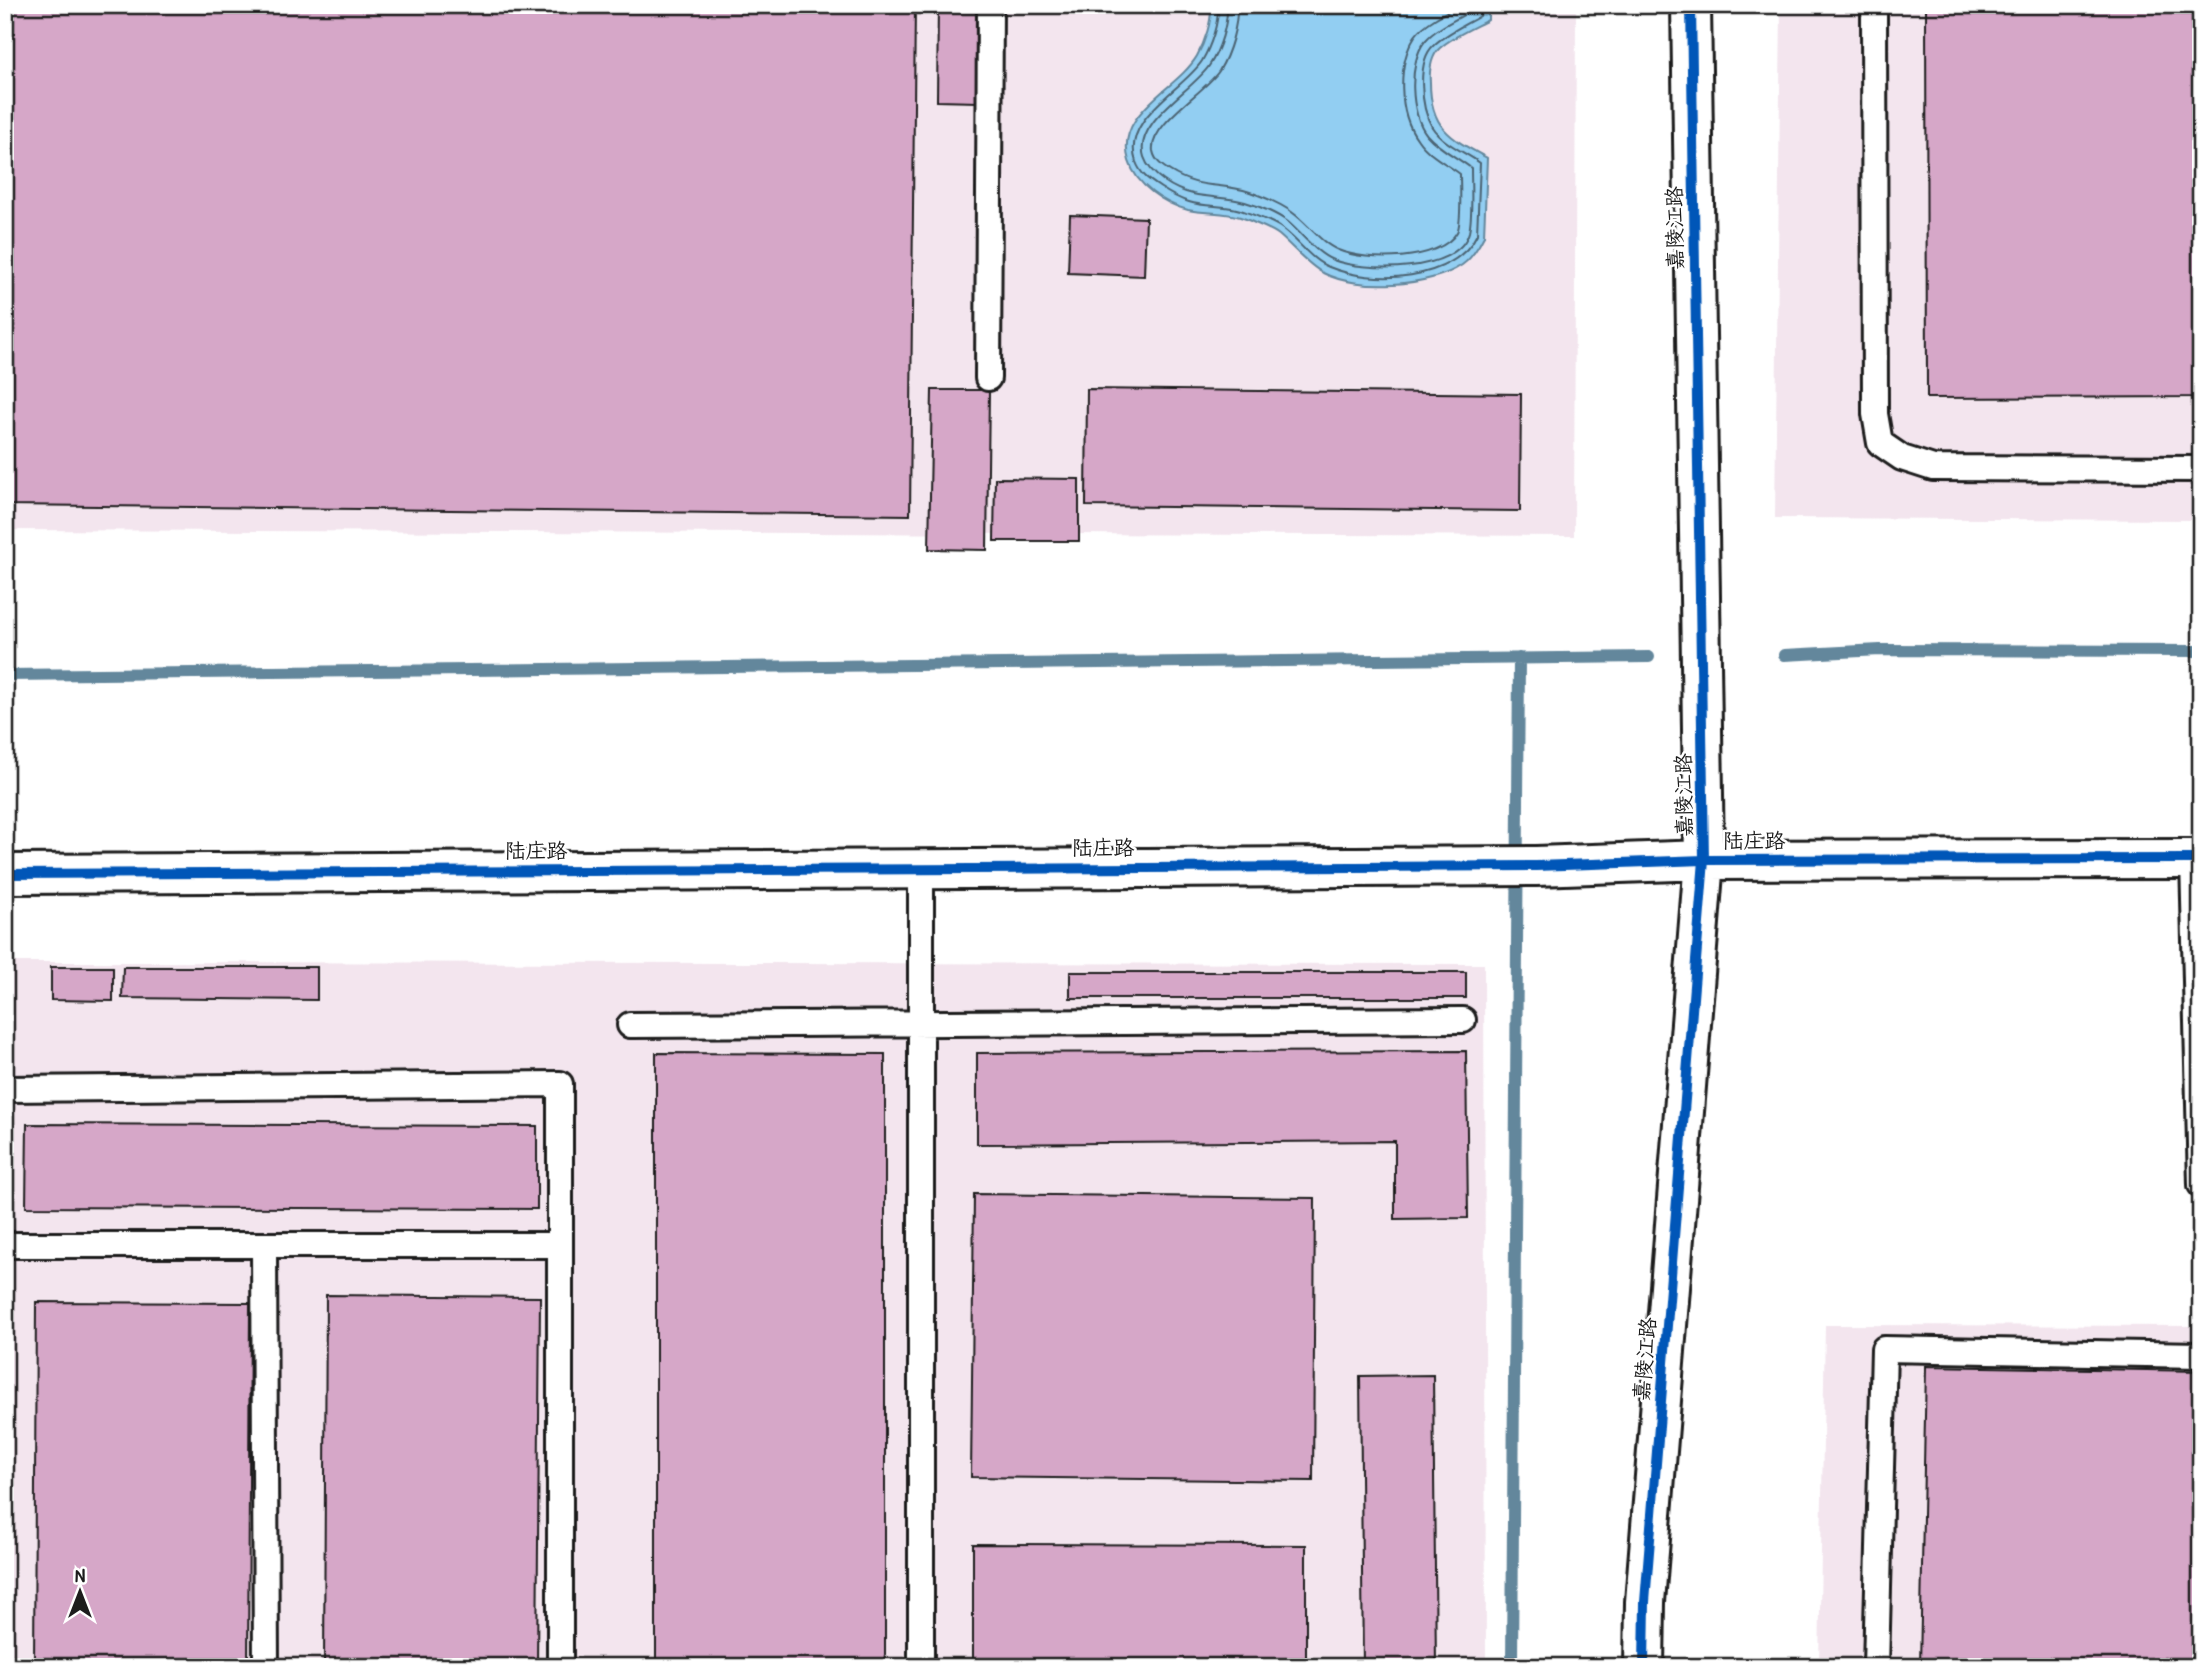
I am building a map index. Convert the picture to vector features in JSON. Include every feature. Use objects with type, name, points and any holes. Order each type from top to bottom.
[{"type":"street","name":"嘉陵江路","points":[[1644,1667],[1646,1602],[1704,860],[1691,5]]},
{"type":"street","name":"陆庄路","points":[[5,873],[1518,866],[1704,860],[2197,859]]},
{"type":"lane","points":[[988,378],[990,5]]},
{"type":"lane","points":[[1874,5],[1875,414],[1880,443],[1902,458],[1933,468],[2201,468]]},
{"type":"lane","points":[[2197,859],[2201,1185]]},
{"type":"lane","points":[[921,869],[921,1667]]},
{"type":"lane","points":[[630,1025],[1463,1020]]},
{"type":"lane","points":[[5,1089],[560,1084],[560,1667]]},
{"type":"lane","points":[[5,1245],[560,1245]]},
{"type":"lane","points":[[264,1245],[267,1667]]},
{"type":"lane","points":[[1876,1667],[1884,1349],[2201,1355]]},
{"type":"shaded area","points":[[5,5],[1576,5],[1574,536],[5,530]]},
{"type":"shaded area","points":[[1781,5],[2201,5],[2201,520],[1775,518]]},
{"type":"shaded area","points":[[5,962],[1484,964],[1486,1667],[5,1667]]},
{"type":"shaded area","points":[[1825,1325],[2201,1326],[2201,1667],[1819,1667]]},
{"type":"water","points":[[1211,5],[1488,5],[1488,20],[1454,38],[1437,51],[1430,74],[1431,98],[1438,121],[1462,144],[1487,158],[1484,236],[1469,259],[1448,272],[1413,282],[1374,284],[1338,279],[1317,269],[1279,235],[1267,228],[1239,216],[1179,207],[1144,185],[1129,161],[1127,144],[1130,129],[1150,103],[1188,68],[1197,56],[1207,31]]},
{"type":"building","points":[[5,5],[915,5],[910,515],[5,505]]},
{"type":"building","points":[[938,5],[980,5],[978,102],[937,101]]},
{"type":"building","points":[[1926,5],[2201,5],[2201,397],[1927,398]]},
{"type":"building","points":[[1070,215],[1146,218],[1144,276],[1068,273]]},
{"type":"building","points":[[1087,389],[1521,394],[1520,511],[1086,506]]},
{"type":"building","points":[[932,390],[989,390],[987,550],[929,549]]},
{"type":"building","points":[[995,478],[1079,479],[1079,541],[994,541]]},
{"type":"building","points":[[51,967],[113,967],[113,1001],[51,1000]]},
{"type":"building","points":[[123,967],[317,967],[317,1000],[122,998]]},
{"type":"building","points":[[1070,972],[1466,972],[1466,998],[1070,998]]},
{"type":"building","points":[[1466,1051],[1468,1218],[1395,1219],[1395,1141],[977,1144],[977,1053]]},
{"type":"building","points":[[656,1053],[885,1054],[885,1667],[656,1667]]},
{"type":"building","points":[[27,1124],[537,1126],[537,1209],[26,1207]]},
{"type":"building","points":[[974,1194],[1315,1198],[1313,1481],[971,1477]]},
{"type":"building","points":[[326,1295],[540,1297],[537,1667],[324,1667]]},
{"type":"building","points":[[36,1302],[250,1303],[248,1667],[34,1667]]},
{"type":"building","points":[[1926,1366],[2201,1371],[2201,1667],[1920,1667]]},
{"type":"building","points":[[1433,1375],[1436,1667],[1363,1667],[1360,1376]]},
{"type":"building","points":[[973,1544],[1306,1545],[1306,1667],[973,1667]]},
{"type":"waterway","points":[[1784,655],[1880,650],[2201,651]]},
{"type":"waterway","points":[[5,675],[1649,657]]},
{"type":"waterway","points":[[1512,1667],[1519,658]]},
{"type":"cycle path","points":[[1644,1667],[1645,1602],[1704,860],[1691,5]]},
{"type":"cycle path","points":[[5,874],[1536,866],[1704,860],[2201,859]]}]
